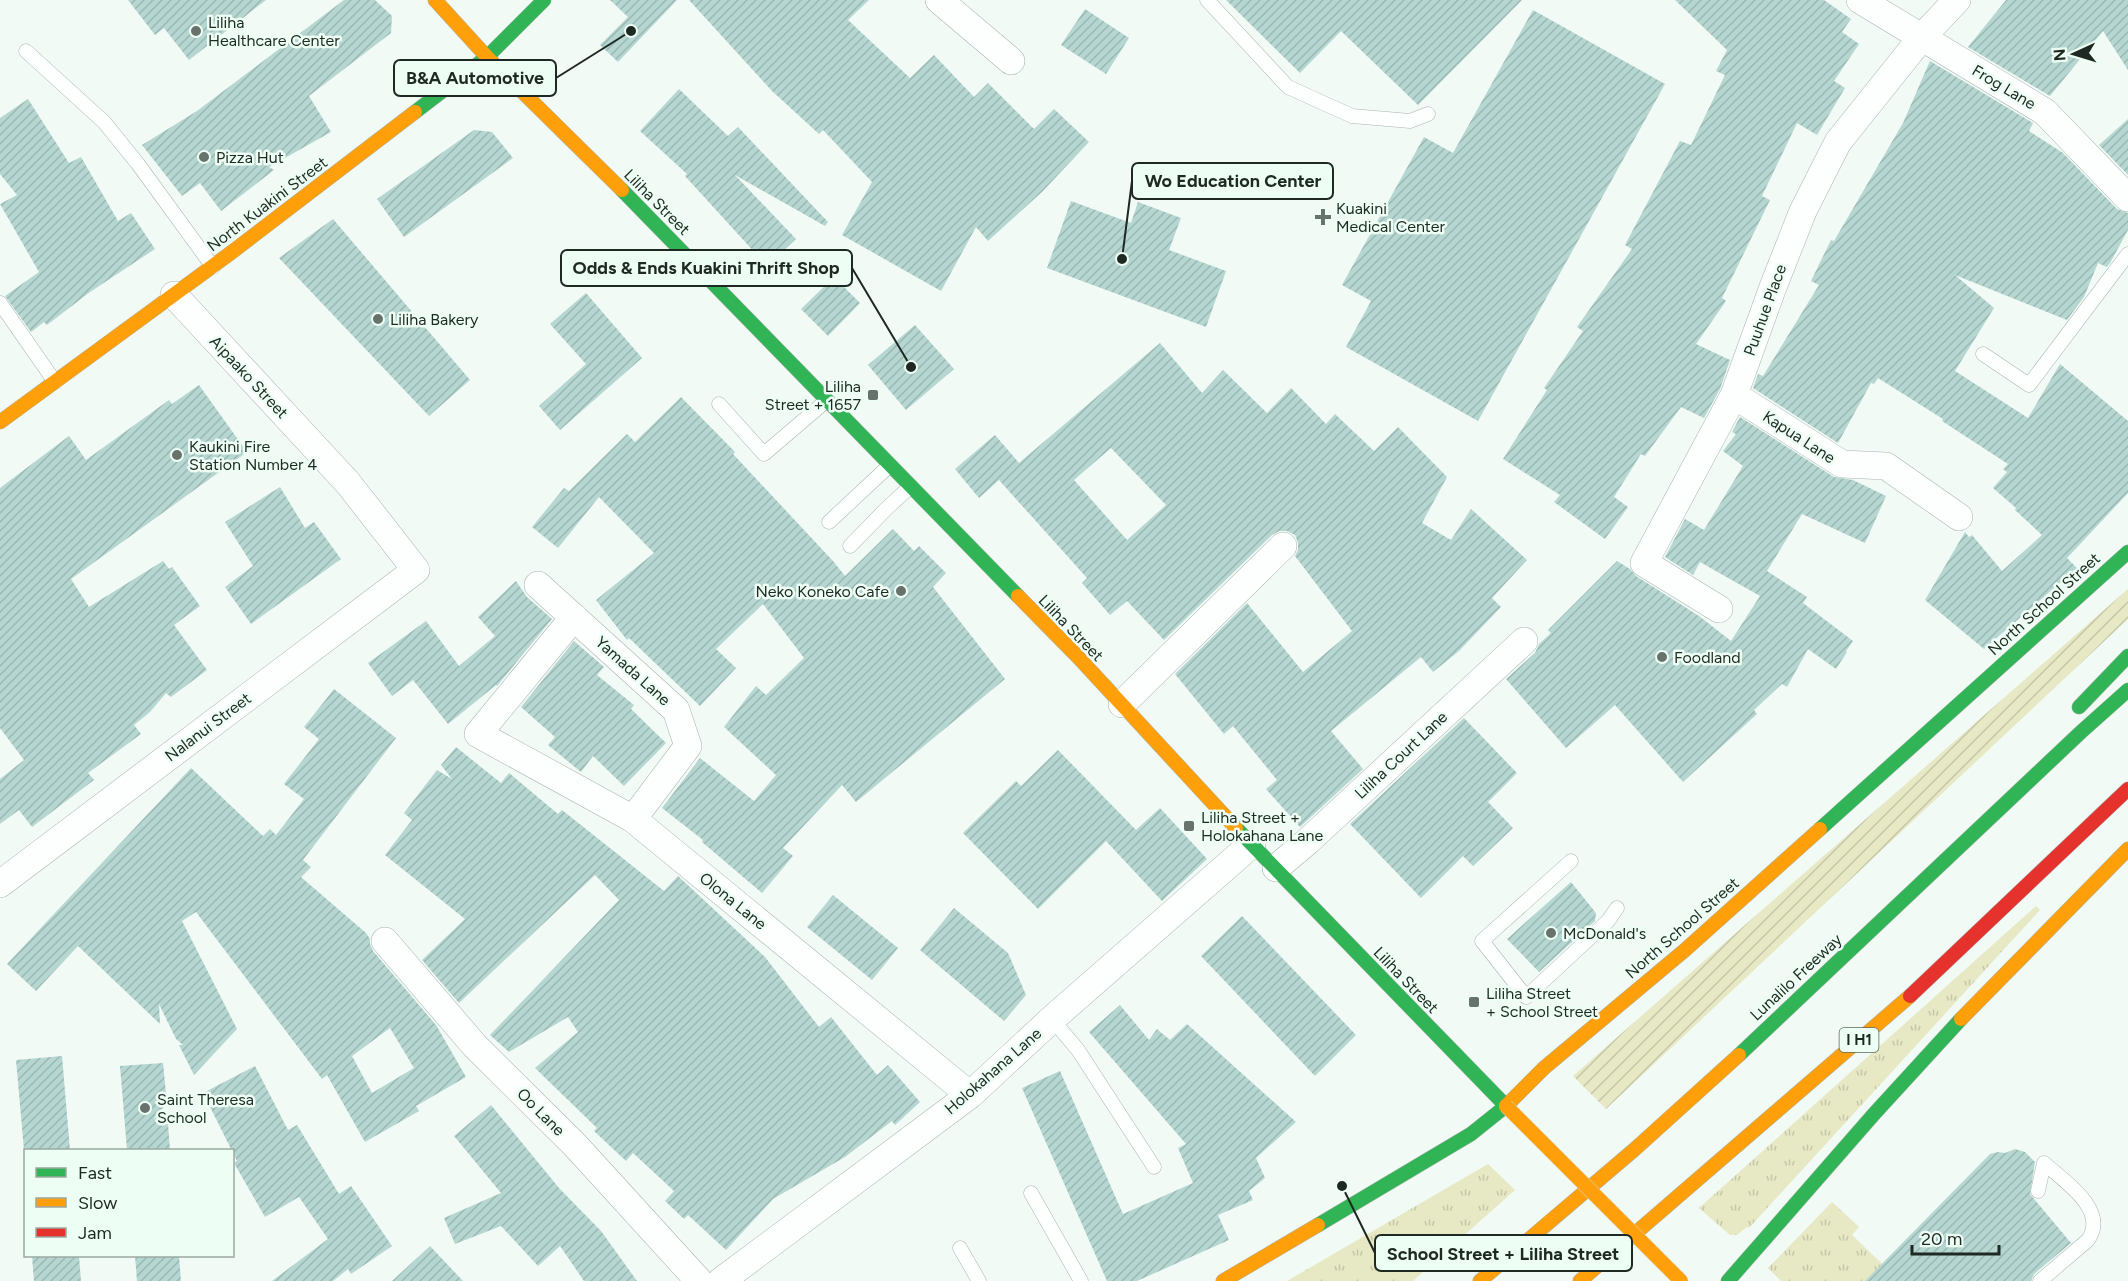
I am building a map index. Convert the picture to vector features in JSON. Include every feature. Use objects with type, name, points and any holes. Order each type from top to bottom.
[{"type":"main road","name":"Liliha Street","points":[[435,0],[487,57],[658,226],[1122,704],[1252,844],[1506,1106],[1681,1281]]},
{"type":"main road","name":"North Kuakini Street","points":[[0,422],[213,267],[487,57],[544,0]]},
{"type":"main road","name":"North School Street","points":[[1223,1281],[1471,1134],[1506,1106],[1544,1068],[1685,950],[2128,552]]},
{"type":"main road","points":[[2071,716],[2128,656]]},
{"type":"main road","name":"Lunalilo Freeway","points":[[1479,1281],[1649,1136],[2128,690]]},
{"type":"main road","name":"I H1","points":[[1580,1281],[1912,994],[2128,789]]},
{"type":"main road","points":[[1792,1005],[1997,792]]},
{"type":"main road","points":[[1728,1281],[1817,1177],[1968,1011],[2128,849]]},
{"type":"main road","points":[[1245,1281],[1279,1247]]},
{"type":"street","points":[[939,0],[1011,61]]},
{"type":"street","name":"Frog Lane","points":[[1860,0],[2045,112],[2128,198]]},
{"type":"street","name":"Puuhue Place","points":[[1719,609],[1644,563],[1734,395],[1803,211],[1838,142],[1957,0]]},
{"type":"street","name":"Aipaako Street","points":[[174,295],[348,483],[416,570]]},
{"type":"street","name":"Kapua Lane","points":[[1734,395],[1842,464],[1886,466],[1959,518]]},
{"type":"street","points":[[1122,704],[1283,546]]},
{"type":"street","name":"Nalanui Street","points":[[0,884],[416,570]]},
{"type":"street","name":"Yamada Lane","points":[[538,585],[676,710],[688,746],[633,819]]},
{"type":"street","name":"Olona Lane","points":[[574,617],[478,734],[633,819],[970,1095]]},
{"type":"street","name":"Liliha Court Lane","points":[[1276,868],[1524,641]]},
{"type":"street","name":"Holokahana Lane","points":[[721,1281],[970,1095],[1052,1019],[1252,844]]},
{"type":"street","name":"Oo Lane","points":[[385,941],[475,1046],[575,1145],[699,1281]]},
{"type":"lane","points":[[1207,0],[1288,87],[1352,116],[1410,121],[1428,114]]},
{"type":"lane","points":[[26,51],[104,122],[138,164],[213,267]]},
{"type":"lane","points":[[1983,354],[2029,385],[2128,254]]},
{"type":"lane","points":[[0,303],[55,382]]},
{"type":"lane","points":[[719,404],[764,454],[826,401]]},
{"type":"lane","points":[[829,522],[889,466]]},
{"type":"lane","points":[[850,546],[886,508],[910,487]]},
{"type":"lane","points":[[1571,861],[1482,941],[1526,998],[1608,921],[1617,908]]},
{"type":"lane","points":[[1052,1019],[1078,1050],[1154,1167]]},
{"type":"lane","points":[[2038,1191],[2044,1163],[2088,1206],[2094,1224],[2093,1234],[2088,1240],[2040,1281]]},
{"type":"lane","points":[[1031,1193],[1081,1281]]},
{"type":"lane","points":[[960,1248],[979,1281]]},
{"type":"green space","points":[[2128,589],[2128,619],[1606,1109],[1573,1076]]},
{"type":"green space","points":[[2036,906],[2040,910],[1749,1228],[1747,1227],[1737,1235],[1730,1235],[1699,1208]]},
{"type":"green space","points":[[1488,1164],[1515,1190],[1413,1281],[1287,1281]]},
{"type":"green space","points":[[1832,1202],[1859,1227],[1852,1235],[1898,1279],[1896,1281],[1781,1281],[1768,1268]]},
{"type":"building","name":"Liliha Healthcare Center","points":[[128,0],[266,0],[189,60],[164,28],[155,35]]},
{"type":"building","points":[[344,0],[375,0],[392,16],[391,33],[309,96],[331,132],[269,167],[274,170],[221,211],[200,183],[182,196],[142,145],[197,111]]},
{"type":"building","points":[[610,0],[677,0],[618,62],[600,45],[628,17]]},
{"type":"building","points":[[689,0],[869,0],[848,20],[910,78],[934,55],[974,97],[988,83],[1034,129],[1054,109],[1089,142],[1042,192],[988,241],[976,227],[941,291],[842,235],[872,182],[823,130],[819,134],[772,91]]},
{"type":"building","points":[[1226,0],[1522,0],[1418,105],[1341,31],[1300,73]]},
{"type":"building","points":[[1675,0],[1824,0],[1851,19],[1842,32],[1859,44],[1834,81],[1845,88],[1817,135],[1797,123],[1762,196],[1770,200],[1722,298],[1726,301],[1696,344],[1730,360],[1720,389],[1704,418],[1681,407],[1645,456],[1641,454],[1614,497],[1628,507],[1605,539],[1554,502],[1560,495],[1503,459],[1547,390],[1544,388],[1583,331],[1577,327],[1632,249],[1625,245],[1680,141],[1691,145],[1725,75],[1716,71],[1727,50]]},
{"type":"building","points":[[2006,0],[2128,0],[2128,70],[2103,31],[2050,96],[1968,47]]},
{"type":"building","points":[[1085,9],[1129,38],[1106,74],[1061,45]]},
{"type":"building","points":[[1533,10],[1665,84],[1478,421],[1346,347],[1371,301],[1342,285],[1424,137],[1453,153]]},
{"type":"building","points":[[1930,61],[2033,123],[2029,131],[2063,153],[2117,209],[2128,213],[2128,230],[2110,263],[2107,267],[2098,263],[2084,297],[2067,320],[1955,275],[1994,308],[1955,371],[2028,418],[2060,364],[2128,421],[2128,493],[2067,558],[2077,568],[1984,649],[1925,600],[1965,532],[1969,537],[1972,535],[2002,571],[2042,535],[1993,488],[2007,472],[2003,469],[2008,464],[1878,378],[1874,384],[1871,383],[1838,443],[1753,388],[1758,374],[1763,376],[1819,285],[1811,281],[1831,240],[1834,241],[1903,123]]},
{"type":"building","points":[[679,89],[728,136],[738,127],[828,222],[825,226],[735,175],[796,239],[767,266],[685,176],[687,174],[640,131]]},
{"type":"building","points":[[28,99],[69,163],[81,157],[118,221],[131,213],[155,249],[90,292],[47,325],[44,322],[31,332],[5,296],[39,272],[0,204],[17,195],[0,174],[0,118]]},
{"type":"building","points":[[2128,119],[2128,175],[2099,145]]},
{"type":"building","points":[[474,130],[492,132],[513,158],[404,237],[377,199]]},
{"type":"building","points":[[1071,201],[1131,223],[1138,202],[1181,218],[1169,250],[1226,271],[1206,327],[1047,268]]},
{"type":"building","name":"Liliha Bakery","points":[[333,219],[470,380],[429,416],[279,258]]},
{"type":"building","points":[[834,277],[860,303],[828,336],[801,309]]},
{"type":"building","points":[[586,293],[642,358],[560,430],[539,406],[586,364],[550,324]]},
{"type":"building","points":[[915,325],[954,369],[906,410],[868,365]]},
{"type":"building","points":[[1160,343],[1202,393],[1223,370],[1267,413],[1291,388],[1326,424],[1335,414],[1374,451],[1398,427],[1447,477],[1422,523],[1451,540],[1471,509],[1527,560],[1492,598],[1501,607],[1459,651],[1433,672],[1421,657],[1331,731],[1363,769],[1300,827],[1266,789],[1277,780],[1233,726],[1224,734],[1175,674],[1247,603],[1303,672],[1352,631],[1295,556],[1298,543],[1295,535],[1287,531],[1279,531],[1272,535],[1164,640],[1127,601],[1110,615],[1082,583],[1087,578],[999,480],[979,498],[955,469],[995,435],[1019,463]],"holes":[[[1111,448],[1166,505],[1127,540],[1074,480]]]},
{"type":"building","points":[[199,385],[247,452],[71,579],[89,607],[163,561],[169,569],[172,567],[200,606],[174,625],[207,670],[171,697],[166,693],[150,712],[134,725],[141,734],[88,773],[94,780],[32,827],[19,810],[0,824],[0,779],[24,760],[0,728],[0,488],[69,436],[86,460],[169,400],[172,404]]},
{"type":"building","points":[[681,397],[735,452],[733,454],[845,576],[893,529],[914,551],[919,546],[946,573],[933,587],[1005,679],[856,802],[842,785],[783,848],[793,856],[762,893],[702,842],[703,840],[662,808],[700,758],[754,801],[776,775],[724,727],[756,686],[766,695],[804,658],[763,604],[716,649],[736,668],[700,706],[629,638],[627,640],[596,600],[654,553],[599,497],[558,548],[532,527],[564,488],[569,491],[627,434],[635,442]]},
{"type":"building","points":[[1740,417],[1834,477],[1853,480],[1886,496],[1865,543],[1802,514],[1767,571],[1807,597],[1803,603],[1853,641],[1836,669],[1808,649],[1787,687],[1782,684],[1754,710],[1757,714],[1683,782],[1615,705],[1566,748],[1506,679],[1535,653],[1539,644],[1551,633],[1548,630],[1617,561],[1636,576],[1699,616],[1731,641],[1760,596],[1700,562],[1693,575],[1665,557],[1685,519],[1704,530],[1743,466],[1723,451],[1736,434],[1732,432]]},
{"type":"building","points":[[280,487],[305,528],[314,522],[341,559],[251,624],[225,587],[253,566],[225,522]]},
{"type":"building","points":[[516,581],[527,597],[552,619],[497,686],[448,724],[413,680],[392,696],[368,663],[426,621],[459,666],[495,636],[478,617]]},
{"type":"building","points":[[574,641],[604,667],[597,675],[634,705],[631,709],[666,743],[624,786],[593,756],[581,772],[548,745],[555,737],[521,707]]},
{"type":"building","points":[[334,689],[396,738],[303,860],[311,867],[301,877],[366,933],[373,951],[436,1025],[466,1077],[416,1106],[419,1111],[365,1142],[327,1075],[322,1079],[196,912],[182,921],[237,1029],[194,1075],[179,1045],[183,1045],[176,1039],[159,1004],[160,1024],[78,946],[36,991],[7,964],[191,768],[263,836],[270,829],[276,835],[304,799],[284,784],[319,739],[304,727]],"holes":[[[390,1028],[414,1068],[372,1093],[352,1056]]]},
{"type":"building","points":[[1464,718],[1517,773],[1488,802],[1513,828],[1473,866],[1463,856],[1421,898],[1350,824]]},
{"type":"building","points":[[456,747],[501,783],[509,773],[558,814],[562,810],[664,891],[678,876],[765,957],[819,1027],[831,1017],[877,1075],[888,1065],[920,1102],[895,1125],[892,1121],[845,1157],[773,1199],[726,1250],[688,1215],[684,1219],[665,1201],[674,1191],[633,1153],[626,1161],[594,1131],[597,1128],[535,1068],[578,1032],[568,1017],[509,1052],[490,1035],[619,900],[595,875],[459,1003],[422,960],[465,919],[385,855],[412,820],[404,813],[437,770],[452,779],[441,765]]},
{"type":"building","points":[[1058,750],[1136,830],[1160,808],[1207,859],[1162,901],[1106,841],[1038,909],[963,833],[1016,781],[1021,786]]},
{"type":"building","name":"McDonald's","points":[[1571,882],[1596,913],[1595,921],[1539,972],[1507,939]]},
{"type":"building","points":[[833,895],[898,948],[872,980],[807,927]]},
{"type":"building","points":[[954,908],[1008,953],[1026,995],[1004,1021],[920,950]]},
{"type":"building","points":[[1242,916],[1356,1035],[1315,1076],[1201,956]]},
{"type":"building","points":[[1120,1005],[1149,1040],[1157,1029],[1170,1040],[1187,1024],[1296,1122],[1256,1158],[1265,1178],[1249,1191],[1253,1200],[1218,1215],[1229,1240],[1137,1281],[1107,1281],[1022,1088],[1060,1071],[1123,1214],[1193,1183],[1178,1148],[1186,1144],[1089,1032]]},
{"type":"building","points":[[62,1056],[70,1149],[24,1150],[16,1060]]},
{"type":"building","name":"Saint Theresa School","points":[[163,1063],[167,1104],[153,1119],[167,1111],[170,1149],[127,1149],[120,1066]]},
{"type":"building","points":[[255,1066],[288,1130],[297,1125],[339,1194],[351,1186],[392,1246],[351,1274],[348,1269],[333,1281],[272,1281],[328,1239],[299,1197],[265,1217],[234,1163],[237,1161],[234,1149],[231,1149],[203,1093]]},
{"type":"building","points":[[491,1105],[559,1188],[601,1231],[637,1281],[584,1281],[560,1246],[538,1266],[501,1226],[455,1244],[444,1218],[501,1193],[454,1136]]},
{"type":"building","points":[[2015,1149],[2025,1152],[2035,1162],[2030,1194],[2071,1243],[2034,1274],[2031,1281],[1865,1281],[1990,1154],[2005,1153]]},
{"type":"building","points":[[430,1246],[463,1281],[392,1281]]},
{"type":"building","points":[[32,1257],[79,1257],[81,1281],[34,1281]]},
{"type":"building","points":[[135,1257],[179,1257],[181,1281],[137,1281]]},
{"type":"traffic: fast","points":[[415,112],[487,57],[544,0]]},
{"type":"traffic: fast","points":[[622,190],[1018,596]]},
{"type":"traffic: fast","points":[[1820,829],[2128,552]]},
{"type":"traffic: fast","points":[[2079,707],[2128,656]]},
{"type":"traffic: fast","points":[[1739,1055],[2128,690]]},
{"type":"traffic: fast","points":[[1236,828],[1506,1106],[1471,1134],[1318,1225]]},
{"type":"traffic: fast","points":[[1728,1281],[1874,1114],[1961,1019]]},
{"type":"traffic: slow","points":[[435,0],[487,57],[622,190]]},
{"type":"traffic: slow","points":[[0,422],[232,252],[415,112]]},
{"type":"traffic: slow","points":[[1018,596],[1078,657],[1236,828]]},
{"type":"traffic: slow","points":[[1506,1106],[1544,1068],[1685,950],[1820,829]]},
{"type":"traffic: slow","points":[[1961,1019],[2128,849]]},
{"type":"traffic: slow","points":[[1580,1281],[1910,996]]},
{"type":"traffic: slow","points":[[1480,1281],[1635,1149],[1739,1055]]},
{"type":"traffic: slow","points":[[1506,1106],[1681,1281]]},
{"type":"traffic: slow","points":[[1223,1281],[1318,1225]]},
{"type":"traffic: jam","points":[[1910,996],[2128,789]]},
{"type":"place","name":"Liliha Healthcare Center","points":[[196,31]]},
{"type":"place","name":"B&A Automotive","points":[[631,31]]},
{"type":"place","name":"Pizza Hut","points":[[204,157]]},
{"type":"place","name":"Kuakini Medical Center","points":[[1323,217]]},
{"type":"place","name":"Wo Education Center","points":[[1122,259]]},
{"type":"place","name":"Liliha Bakery","points":[[378,319]]},
{"type":"place","name":"Odds & Ends Kuakini Thrift Shop","points":[[911,367]]},
{"type":"place","name":"Liliha Street + 1657","points":[[873,395]]},
{"type":"place","name":"Kaukini Fire Station Number 4","points":[[177,455]]},
{"type":"place","name":"Neko Koneko Cafe","points":[[901,591]]},
{"type":"place","name":"Foodland","points":[[1662,657]]},
{"type":"place","name":"Liliha Street + Holokahana Lane","points":[[1189,826]]},
{"type":"place","name":"McDonald's","points":[[1551,933]]},
{"type":"place","name":"Liliha Street + School Street","points":[[1474,1002]]},
{"type":"place","name":"Saint Theresa School","points":[[145,1108]]},
{"type":"place","name":"School Street + Liliha Street","points":[[1342,1186]]}]
